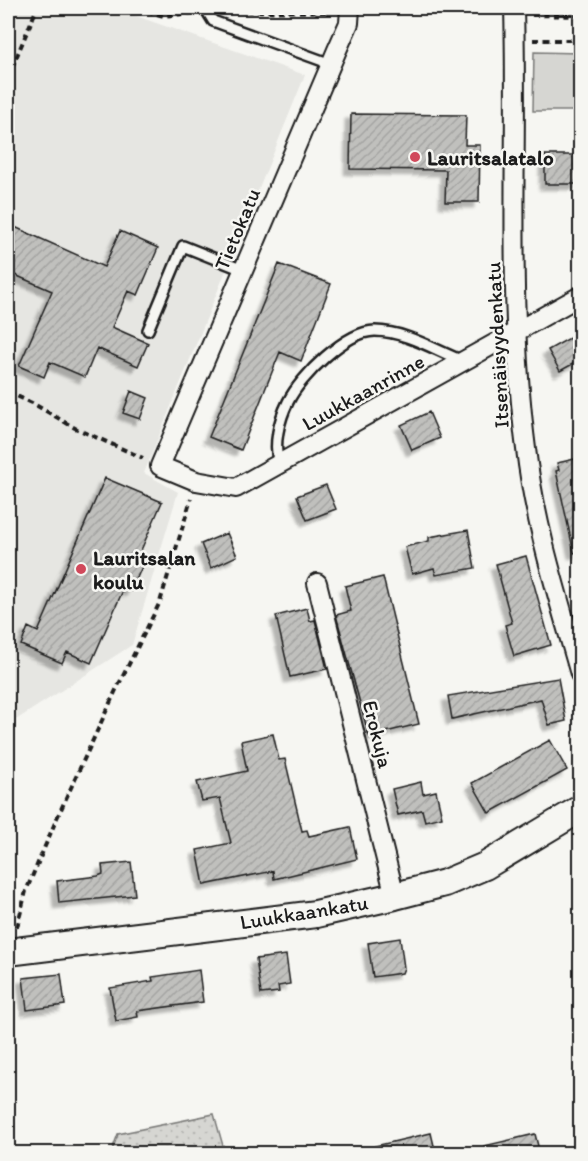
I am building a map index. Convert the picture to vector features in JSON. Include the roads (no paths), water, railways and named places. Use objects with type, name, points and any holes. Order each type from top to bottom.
[{"type":"street","name":"Tietokatu","points":[[160,466],[332,64],[349,23],[350,10]]},
{"type":"street","name":"Itsenäisyydenkatu","points":[[508,11],[515,40],[515,334],[526,450],[542,542],[580,674]]},
{"type":"street","name":"Luukkaanrinne","points":[[160,466],[196,481],[236,488],[580,296]]},
{"type":"street","name":"Erokuja","points":[[317,583],[395,896]]},
{"type":"street","name":"Luukkaankatu","points":[[11,951],[316,914],[395,896],[445,883],[485,866],[580,809]]},
{"type":"lane","points":[[205,9],[213,21],[332,64]]},
{"type":"lane","points":[[148,330],[183,246],[243,270]]},
{"type":"lane","points":[[279,464],[275,451],[276,441],[288,401],[320,361],[349,340],[374,331],[402,336],[465,361]]},
{"type":"place","name":"Lauritsalatalo","points":[[415,157]]},
{"type":"place","name":"Lauritsalan koulu","points":[[81,569]]}]
